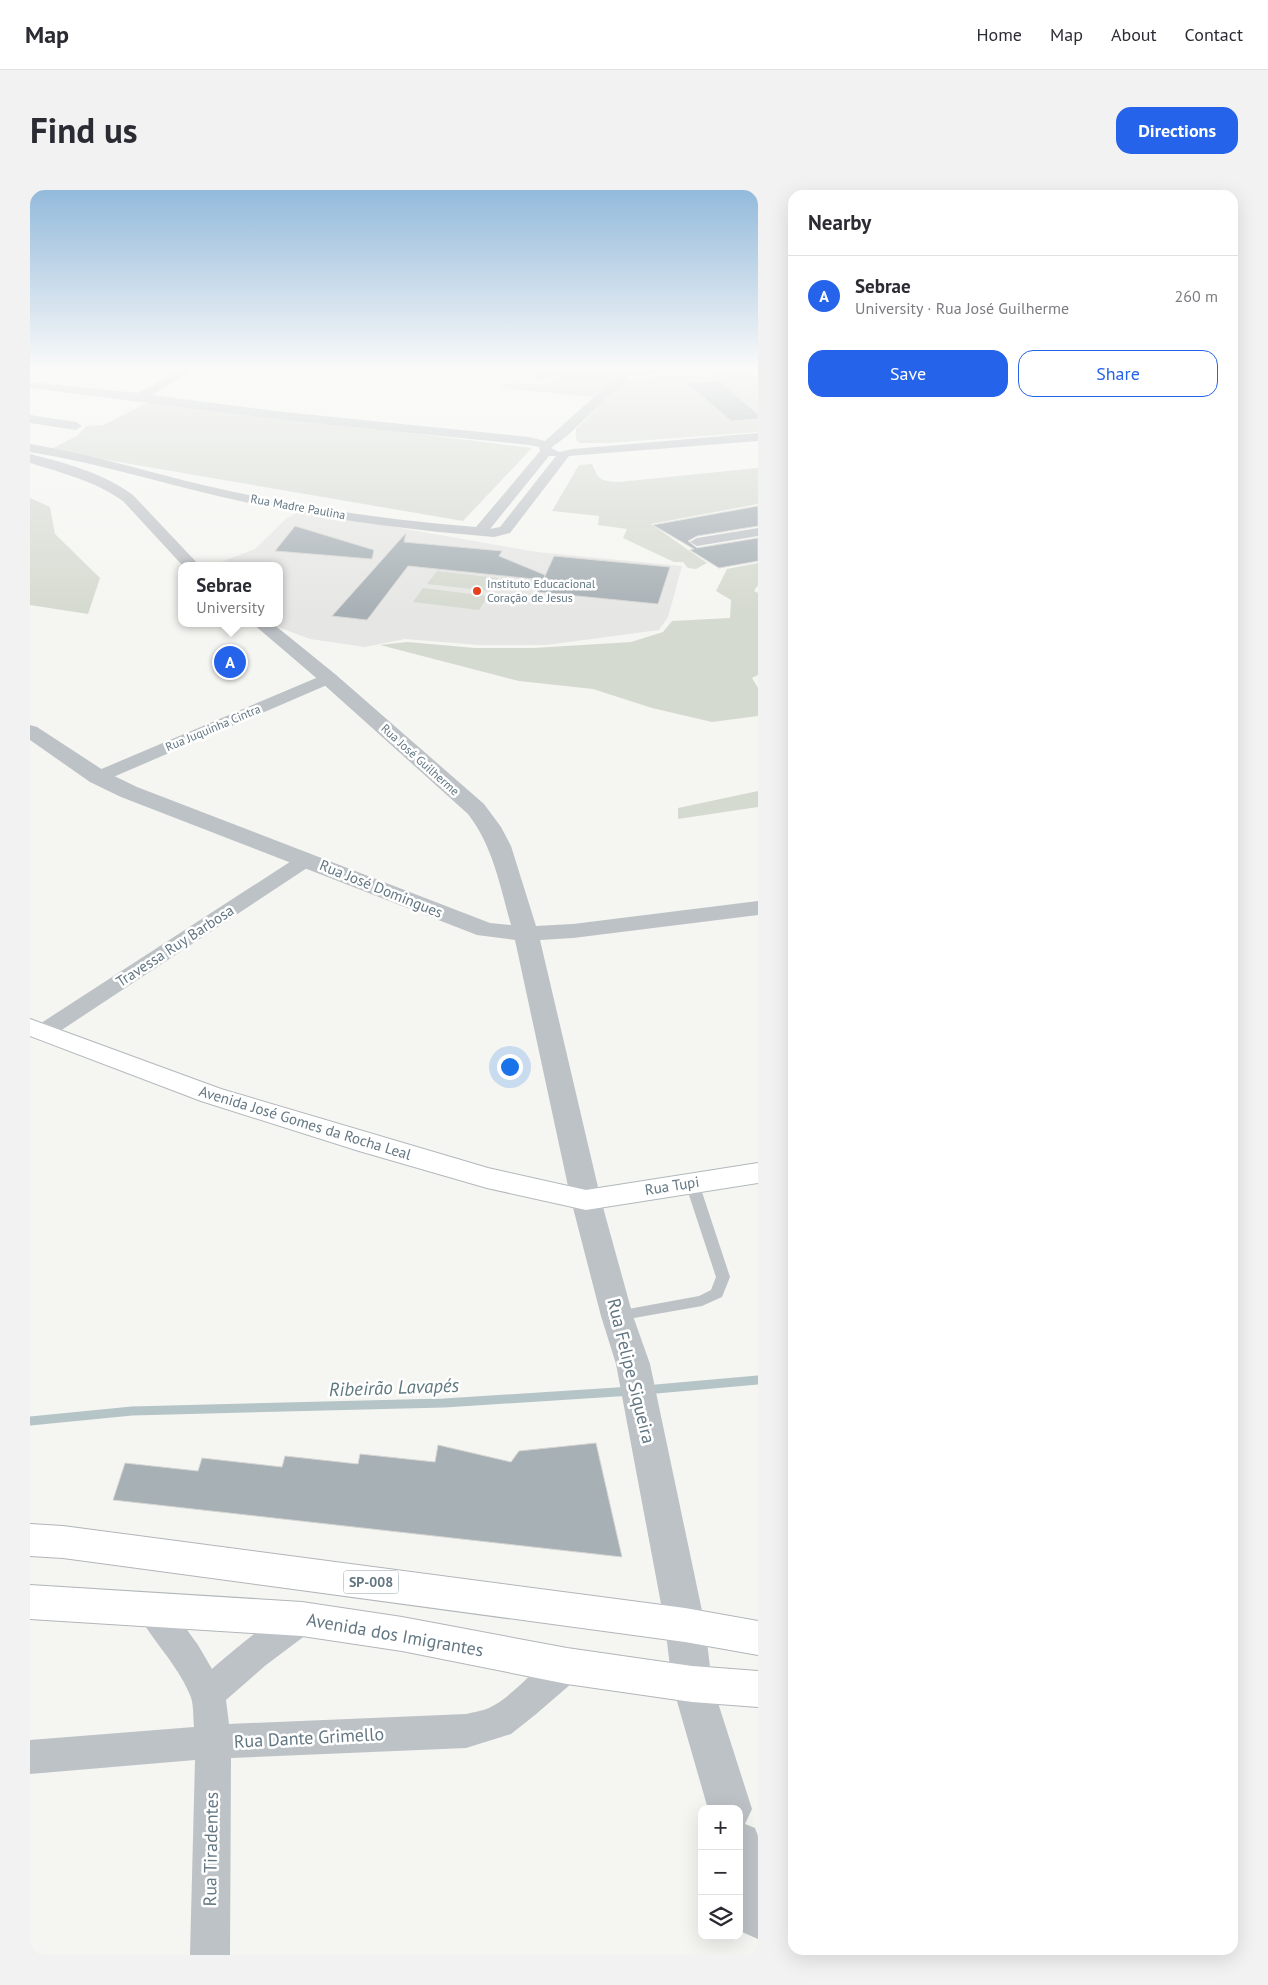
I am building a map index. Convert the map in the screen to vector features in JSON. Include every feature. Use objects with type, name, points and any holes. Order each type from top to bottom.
[{"type":"main road","name":"Avenida José Gomes da Rocha Leal","points":[[37,1029],[211,1094],[369,1144],[487,1178],[586,1200]]},
{"type":"main road","name":"Rua Tupi","points":[[586,1200],[758,1173]]},
{"type":"main road","name":"SP-008","points":[[39,1538],[685,1624],[758,1638]]},
{"type":"main road","name":"Avenida dos Imigrantes","points":[[30,1602],[152,1608],[302,1619],[402,1634],[567,1666],[692,1684],[758,1689]]},
{"type":"street","name":"Rua Madre Paulina","points":[[37,449],[79,457],[165,480],[258,501],[339,515],[494,533],[506,530],[571,449]]},
{"type":"street","points":[[480,532],[546,449]]},
{"type":"street","points":[[30,458],[102,482],[118,490],[128,498],[188,562]]},
{"type":"street","points":[[697,542],[758,532]]},
{"type":"street","name":"Rua José Guilherme","points":[[266,627],[328,678],[476,810],[490,827],[500,846],[526,934]]},
{"type":"street","name":"Rua Juquinha Cintra","points":[[98,778],[328,678]]},
{"type":"street","name":"Rua José Domingues","points":[[30,731],[98,778],[129,792],[486,930],[526,934],[758,908]]},
{"type":"street","name":"Travessa Ruy Barbosa","points":[[37,1029],[306,860]]},
{"type":"street","name":"Rua Felipe Siqueira","points":[[526,934],[586,1200],[617,1316],[633,1364],[685,1624],[692,1684],[729,1805]]},
{"type":"street","points":[[152,1608],[186,1656],[208,1694],[254,1654],[302,1619]]},
{"type":"street","name":"Rua Dante Grimello","points":[[30,1757],[212,1742],[466,1731],[498,1722],[523,1704],[567,1666]]},
{"type":"street","name":"Rua Tiradentes","points":[[208,1694],[212,1742],[210,1955]]},
{"type":"street","points":[[741,1850],[757,1905]]},
{"type":"lane","points":[[617,1316],[702,1301],[717,1293],[723,1278],[692,1184]]},
{"type":"shaded area","points":[[50,449],[531,449],[463,521]]},
{"type":"shaded area","points":[[592,464],[601,479],[619,482],[758,468],[758,504],[651,524],[707,563],[696,569],[688,568],[683,562],[674,562],[623,538],[627,529],[598,525],[599,516],[552,511],[579,465]]},
{"type":"shaded area","points":[[30,498],[50,507],[55,534],[100,578],[88,614],[30,605]]},
{"type":"shaded area","name":"Instituto Educacional Coração de Jesus","points":[[297,513],[383,525],[537,552],[682,566],[668,617],[659,630],[546,645],[478,645],[405,639],[365,647],[310,639],[278,627],[283,627],[283,562],[221,562],[255,549],[287,518]]},
{"type":"shaded area","points":[[758,563],[758,585],[754,591],[758,593],[758,675],[752,678],[758,688],[758,716],[712,722],[652,708],[593,689],[519,681],[380,645],[407,642],[475,648],[534,648],[631,642],[663,632],[672,621],[730,618],[731,600],[716,591],[727,569]]},
{"type":"shaded area","points":[[437,571],[498,578],[489,591],[427,584]]},
{"type":"shaded area","points":[[423,588],[488,596],[479,610],[413,602]]},
{"type":"shaded area","points":[[758,791],[758,807],[678,819],[678,808]]},
{"type":"building","points":[[758,506],[758,526],[697,536],[688,541],[697,548],[758,538],[758,561],[719,568],[690,550],[694,549],[653,525]]},
{"type":"building","points":[[295,526],[374,550],[372,559],[275,551]]},
{"type":"building","points":[[406,533],[404,542],[502,551],[499,556],[545,575],[544,578],[554,556],[670,567],[658,604],[537,592],[543,580],[408,566],[367,620],[332,616]]},
{"type":"building","points":[[596,1443],[622,1557],[113,1500],[125,1463],[198,1471],[202,1458],[282,1467],[285,1456],[358,1464],[360,1454],[435,1462],[438,1445],[511,1462],[519,1451]]},
{"type":"waterway","name":"Ribeirão Lavapés","points":[[645,1390],[758,1380]]},
{"type":"waterway","name":"Ribeirão Lavapés","points":[[30,1421],[132,1411],[444,1403],[632,1391]]},
{"type":"place","name":"Instituto Educacional Coração de Jesus","points":[[477,591]]},
{"type":"place","name":"Sebrae","points":[[230,662]]}]
